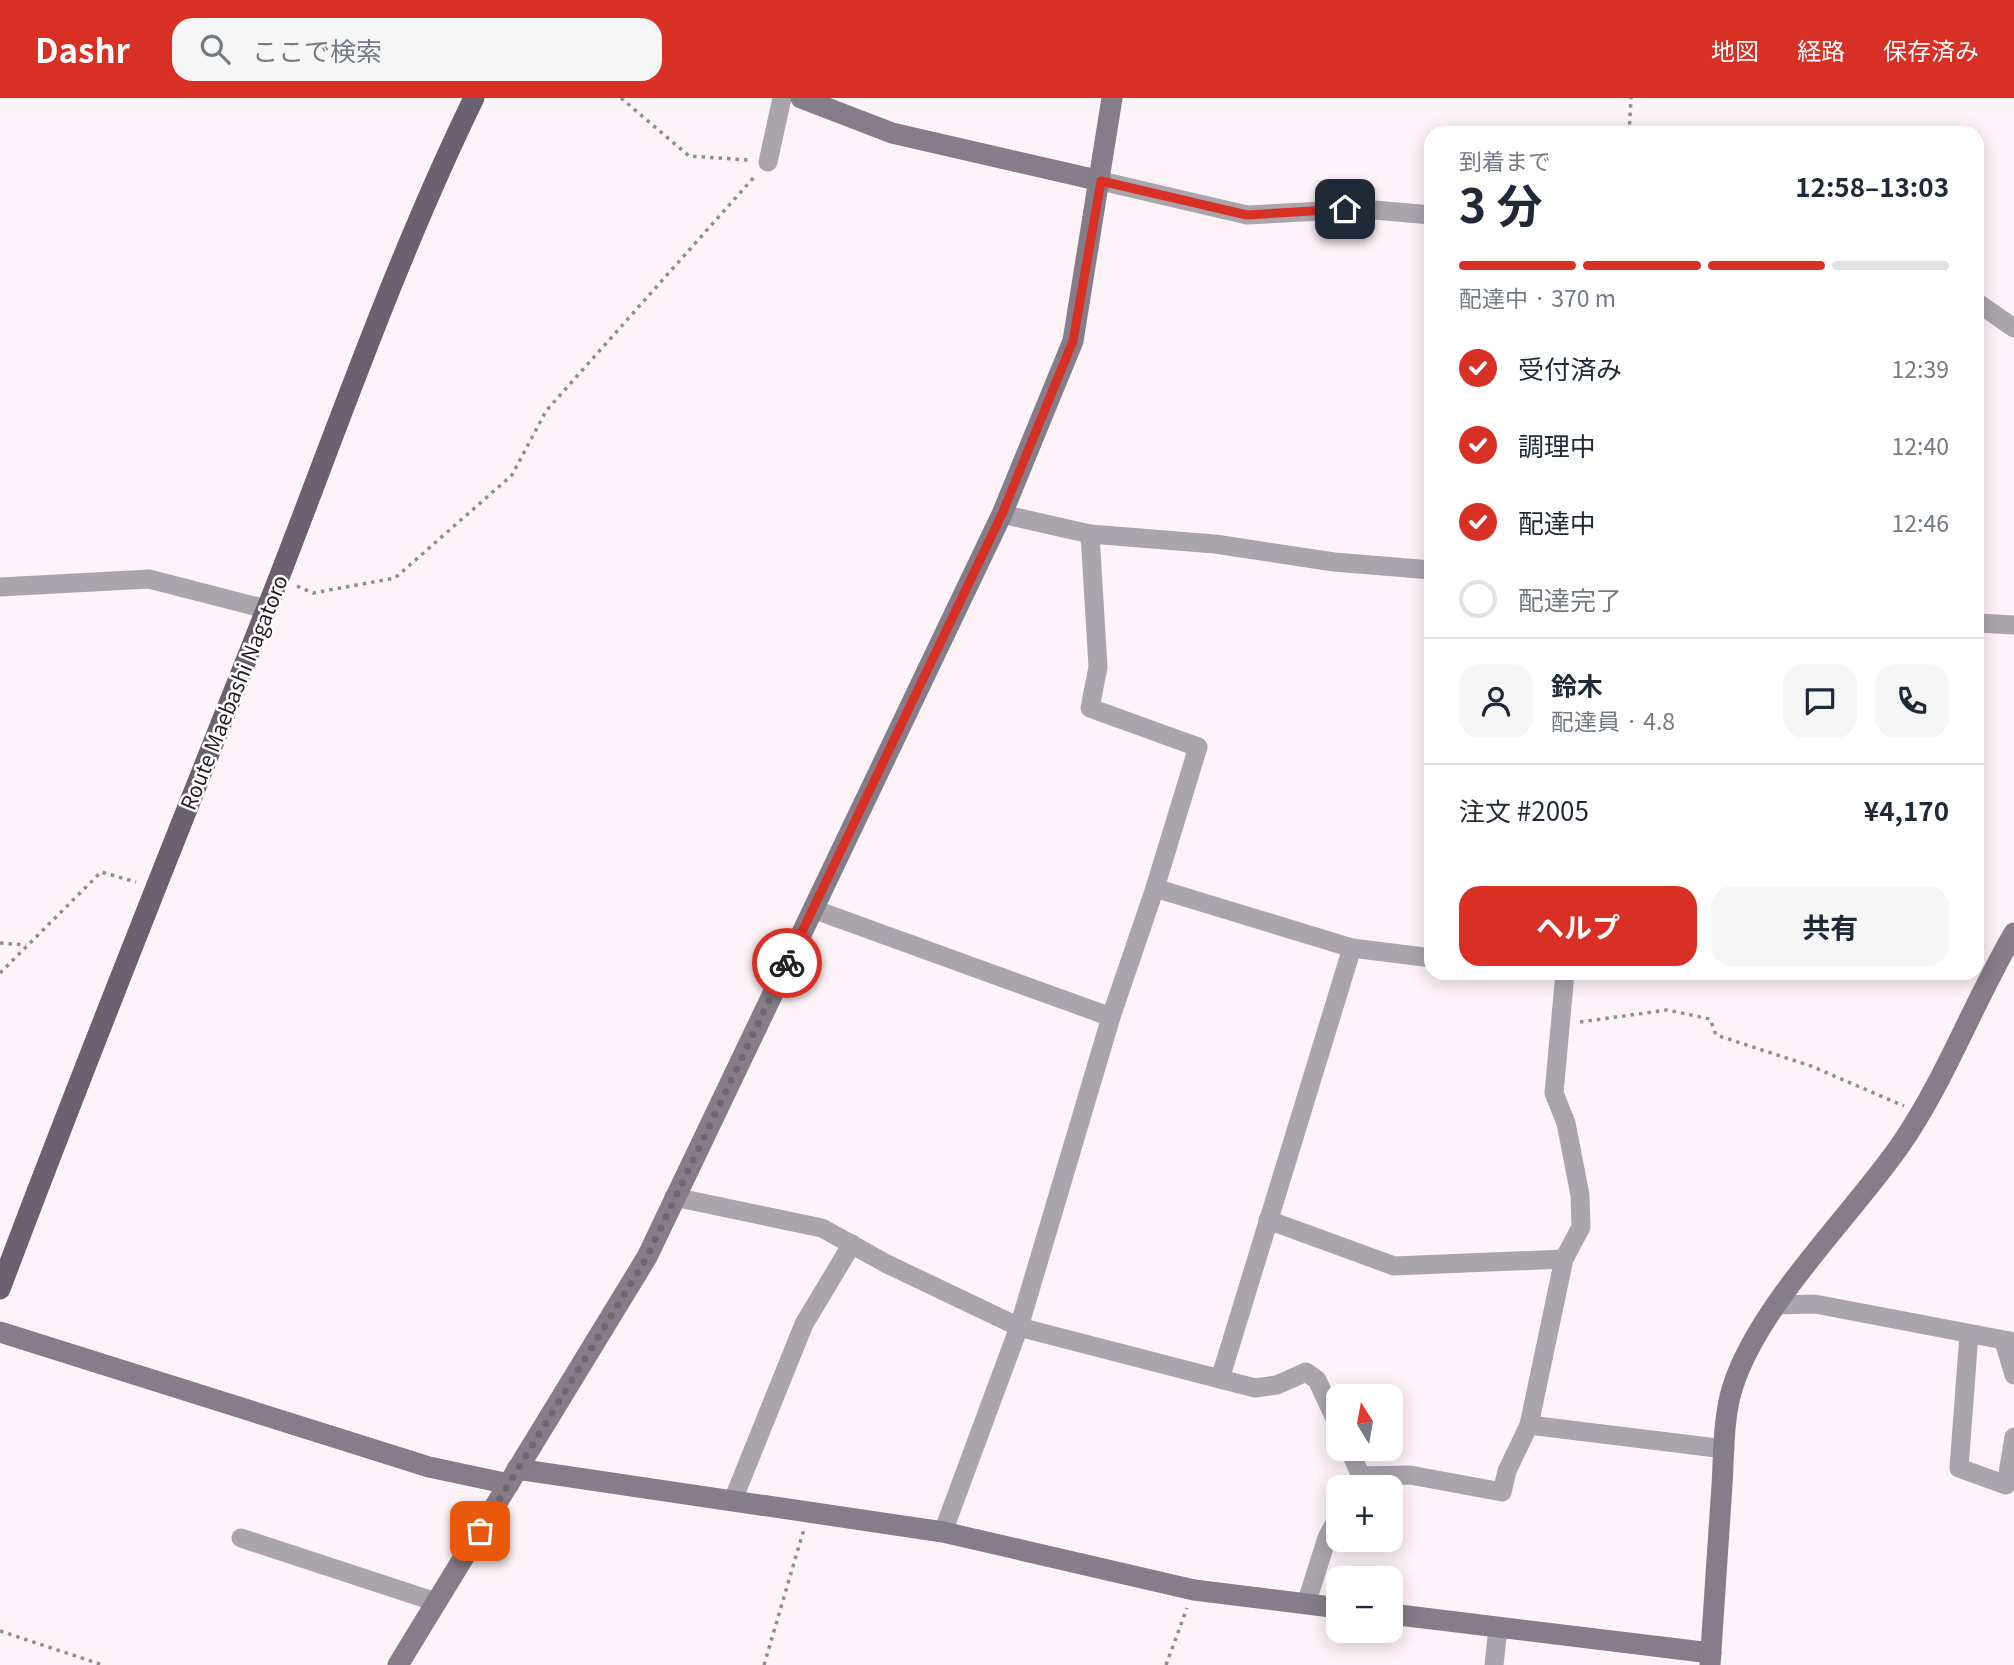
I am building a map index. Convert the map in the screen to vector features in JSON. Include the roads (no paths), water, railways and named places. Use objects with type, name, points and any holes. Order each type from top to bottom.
[{"type":"main road","name":"Route Maebashi Nagatoro","points":[[0,1289],[94,1038],[278,579],[381,311],[474,98]]},
{"type":"street","points":[[768,162],[782,98]]},
{"type":"street","points":[[801,98],[892,133],[1247,215],[1362,209],[1424,214]]},
{"type":"street","points":[[398,1665],[647,1257],[1002,514],[1073,341],[1101,181],[1112,98]]},
{"type":"street","points":[[1984,307],[2014,328]]},
{"type":"street","points":[[1002,514],[1090,534],[1215,544],[1334,562],[1424,569]]},
{"type":"street","points":[[943,1532],[1019,1327],[1111,1017],[1155,888],[1198,747],[1090,708],[1098,667],[1090,534]]},
{"type":"street","points":[[0,587],[149,579],[266,609]]},
{"type":"street","points":[[1984,623],[2014,625]]},
{"type":"street","points":[[1155,888],[1352,948],[1424,957]]},
{"type":"street","points":[[813,909],[1111,1017]]},
{"type":"street","points":[[1403,1616],[1711,1659],[1725,1449],[1732,1387],[1753,1342],[1777,1305],[1899,1147],[1920,1113],[2014,933]]},
{"type":"street","points":[[1220,1379],[1352,948]]},
{"type":"street","points":[[1403,1476],[1502,1492],[1507,1471],[1529,1425],[1564,1259],[1581,1227],[1580,1195],[1566,1123],[1554,1093],[1564,980]]},
{"type":"street","points":[[674,1197],[822,1228],[1019,1327],[1255,1388],[1277,1385],[1306,1372],[1317,1380],[1326,1399]]},
{"type":"street","points":[[1268,1220],[1394,1266],[1564,1259]]},
{"type":"street","points":[[733,1500],[804,1324],[852,1244]]},
{"type":"street","points":[[1777,1305],[1815,1304],[2009,1342],[2014,1375]]},
{"type":"street","points":[[0,1332],[429,1467],[733,1500],[943,1532],[1194,1590],[1326,1606]]},
{"type":"street","points":[[1969,1334],[1959,1468],[2006,1485],[2014,1437]]},
{"type":"street","points":[[1529,1425],[1725,1449]]},
{"type":"street","points":[[241,1538],[436,1602]]},
{"type":"street","points":[[1306,1604],[1326,1541]]},
{"type":"street","points":[[1494,1665],[1498,1628]]}]
